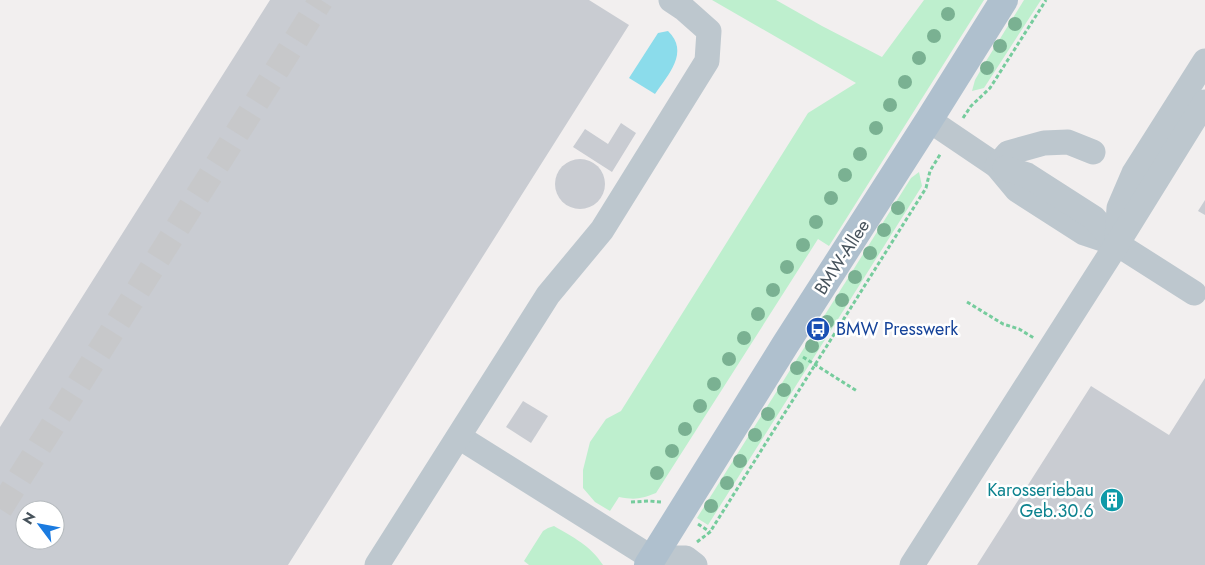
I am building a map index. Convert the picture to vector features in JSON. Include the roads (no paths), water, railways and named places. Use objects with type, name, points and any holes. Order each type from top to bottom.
[{"type":"main road","name":"BMW-Allee","points":[[652,562],[785,345],[1004,0]]},
{"type":"street","points":[[377,565],[548,296],[602,230],[707,62],[709,31],[671,0]]},
{"type":"street","points":[[1117,244],[1120,208],[1134,173],[1205,61]]},
{"type":"street","points":[[912,565],[1117,244],[1205,102]]},
{"type":"street","points":[[929,120],[997,166],[1017,190],[1084,233],[1117,244],[1194,293]]},
{"type":"street","points":[[997,166],[1008,153],[1044,143],[1068,142],[1093,152]]},
{"type":"street","points":[[459,437],[652,562],[690,561]]},
{"type":"water","points":[[668,31],[677,47],[677,55],[671,71],[655,94],[629,78],[658,33]]},
{"type":"tunnel","points":[[0,509],[321,0]]},
{"type":"place","name":"BMW Presswerk","points":[[818,329]]},
{"type":"place","name":"Karosseriebau Geb.30.6","points":[[1112,500]]}]
